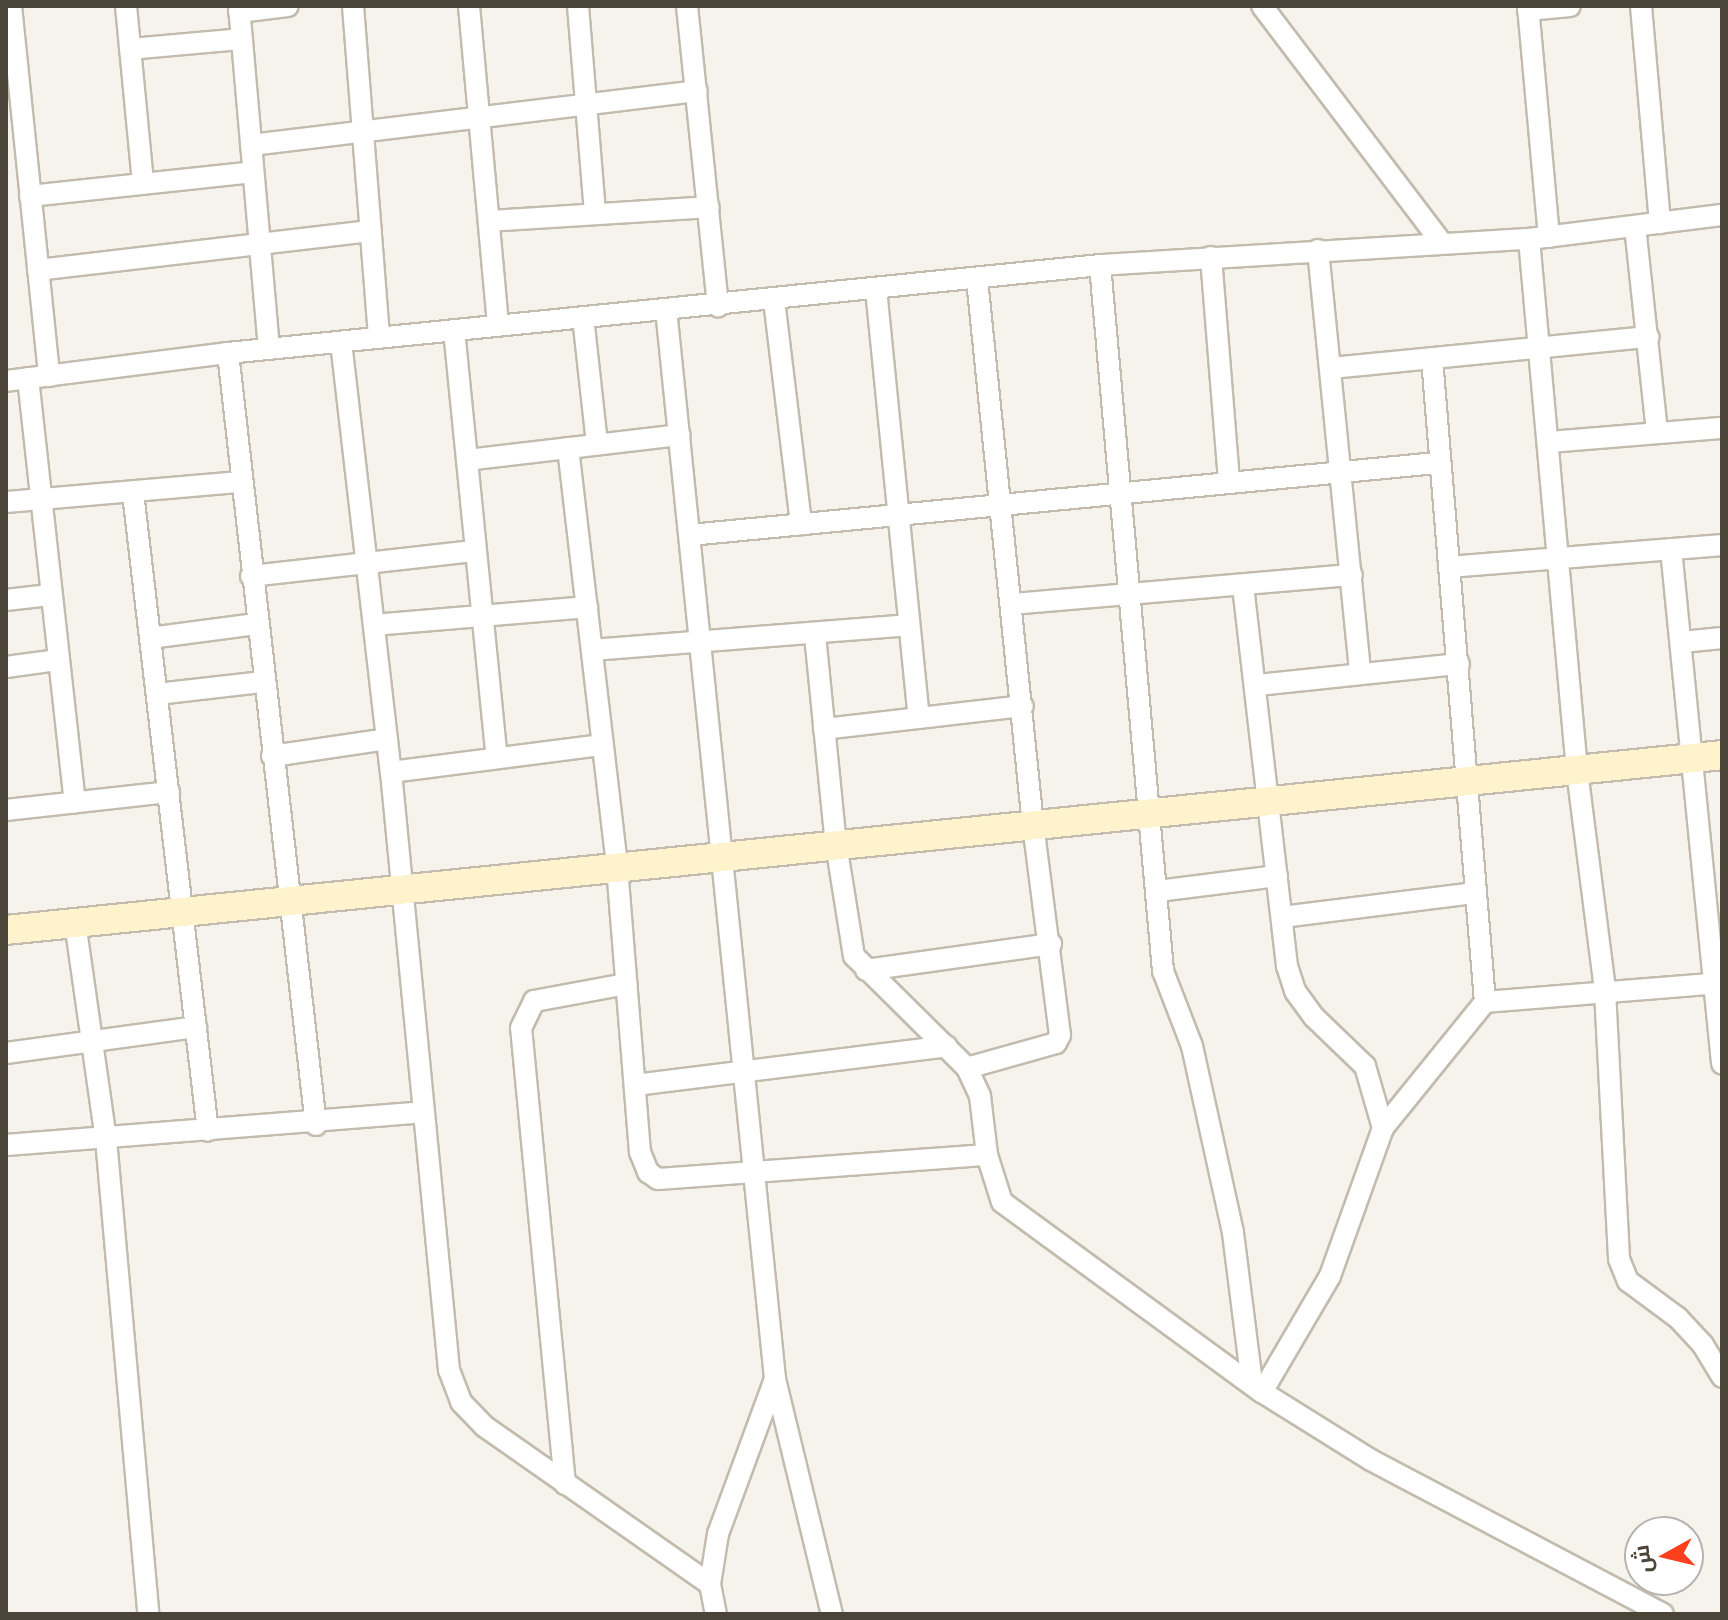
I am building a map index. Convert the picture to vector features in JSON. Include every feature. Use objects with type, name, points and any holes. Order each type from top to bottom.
[{"type":"street","points":[[11,6],[16,162],[30,196],[38,270],[41,500],[75,802]]},
{"type":"street","points":[[126,6],[143,183]]},
{"type":"street","points":[[269,349],[239,9],[288,6]]},
{"type":"street","points":[[353,6],[379,338]]},
{"type":"street","points":[[469,6],[498,326]]},
{"type":"street","points":[[578,6],[595,211]]},
{"type":"street","points":[[687,6],[718,306]]},
{"type":"street","points":[[1262,6],[1441,242]]},
{"type":"street","points":[[1570,6],[1528,8],[1542,351],[1577,771],[1605,991],[1619,1259],[1628,1281],[1678,1318],[1703,1345],[1722,1377]]},
{"type":"street","points":[[1641,6],[1660,223]]},
{"type":"street","points":[[130,49],[242,39]]},
{"type":"street","points":[[251,145],[697,91]]},
{"type":"street","points":[[30,196],[253,172]]},
{"type":"street","points":[[489,221],[595,211],[709,207]]},
{"type":"street","points":[[6,381],[228,353],[718,306],[1100,265],[1539,238],[1722,215]]},
{"type":"street","points":[[1635,226],[1657,432]]},
{"type":"street","points":[[38,270],[260,247],[371,231]]},
{"type":"street","points":[[1318,250],[1360,672]]},
{"type":"street","points":[[1211,257],[1229,482]]},
{"type":"street","points":[[1100,265],[1119,493],[1133,596],[1163,971],[1192,1046],[1233,1233],[1257,1388]]},
{"type":"street","points":[[967,1068],[1060,1040],[1051,944],[1033,825],[977,279]]},
{"type":"street","points":[[876,289],[907,625],[919,718]]},
{"type":"street","points":[[774,300],[801,524]]},
{"type":"street","points":[[666,309],[725,856],[775,1379],[832,1614]]},
{"type":"street","points":[[583,317],[597,444]]},
{"type":"street","points":[[454,330],[497,758]]},
{"type":"street","points":[[1331,368],[1542,351],[1648,337]]},
{"type":"street","points":[[341,342],[391,772],[449,1370],[461,1402],[484,1426],[710,1584]]},
{"type":"street","points":[[228,353],[239,482],[316,1125]]},
{"type":"street","points":[[1257,1388],[1330,1276],[1383,1128],[1485,1002],[1459,664],[1437,463],[1432,359]]},
{"type":"street","points":[[1550,442],[1722,428]]},
{"type":"street","points":[[467,460],[680,435]]},
{"type":"street","points":[[568,448],[617,867],[640,1152],[648,1172],[658,1179],[987,1155]]},
{"type":"street","points":[[690,535],[1437,463]]},
{"type":"street","points":[[6,502],[239,482]]},
{"type":"street","points":[[133,493],[208,1131]]},
{"type":"street","points":[[1449,567],[1722,545]]},
{"type":"street","points":[[1671,549],[1718,984],[1722,1063]]},
{"type":"street","points":[[251,576],[475,551]]},
{"type":"street","points":[[1012,604],[1352,575]]},
{"type":"street","points":[[1243,586],[1258,685],[1282,917],[1295,991],[1365,1066],[1383,1128]]},
{"type":"street","points":[[6,600],[50,595]]},
{"type":"street","points":[[374,625],[587,607]]},
{"type":"street","points":[[150,638],[256,624]]},
{"type":"street","points":[[592,650],[815,635],[907,625]]},
{"type":"street","points":[[815,635],[836,844],[854,956],[967,1068],[980,1096],[987,1155],[1002,1202],[1257,1388],[1371,1460],[1663,1614]]},
{"type":"street","points":[[1682,642],[1722,638]]},
{"type":"street","points":[[6,667],[57,660]]},
{"type":"street","points":[[1258,685],[1459,664]]},
{"type":"street","points":[[157,694],[263,682]]},
{"type":"street","points":[[824,729],[1023,706]]},
{"type":"street","points":[[272,756],[387,739]]},
{"type":"street","points":[[391,772],[602,745]]},
{"type":"street","points":[[6,930],[1722,755]]},
{"type":"street","points":[[6,810],[169,792]]},
{"type":"street","points":[[1158,891],[1277,876]]},
{"type":"street","points":[[1282,917],[1476,893]]},
{"type":"street","points":[[75,922],[106,1139],[148,1614]]},
{"type":"street","points":[[866,970],[1051,944]]},
{"type":"street","points":[[565,1484],[521,1028],[534,1001],[626,984]]},
{"type":"street","points":[[1485,1002],[1718,984]]},
{"type":"street","points":[[6,1053],[196,1027]]},
{"type":"street","points":[[635,1085],[947,1046]]},
{"type":"street","points":[[6,1145],[316,1125],[423,1112]]},
{"type":"street","points":[[716,1614],[710,1584],[718,1534],[775,1379]]}]
